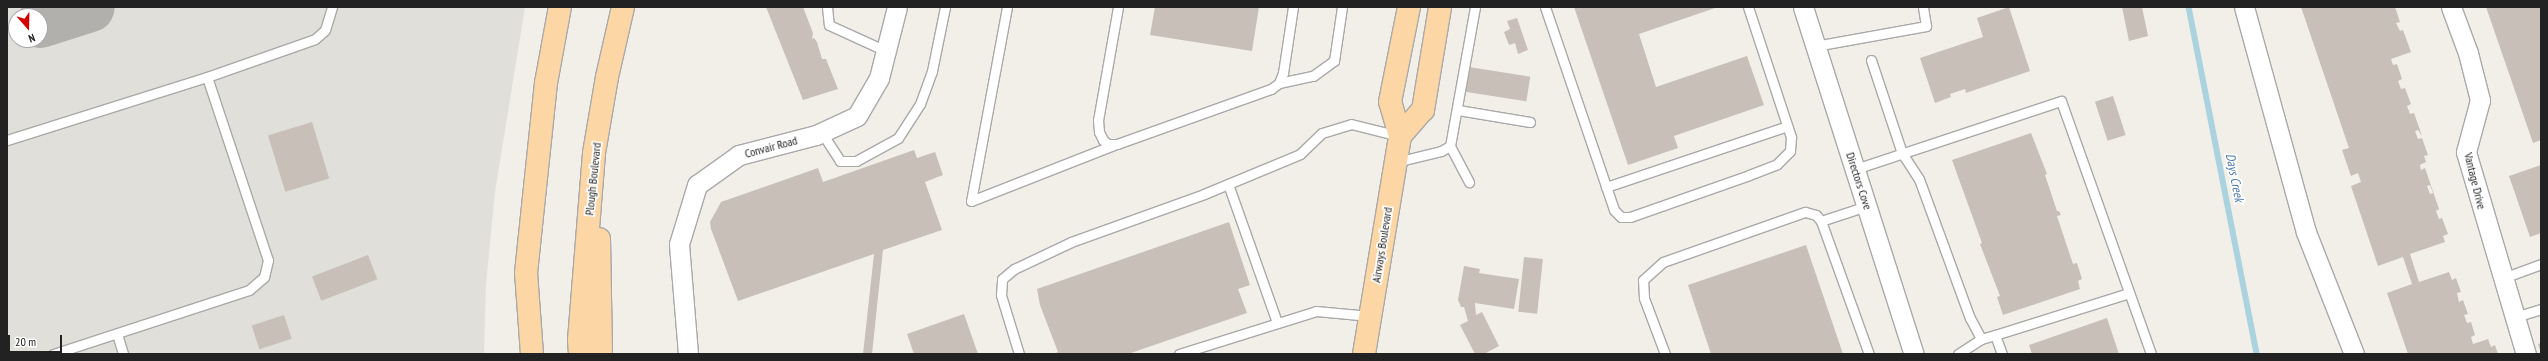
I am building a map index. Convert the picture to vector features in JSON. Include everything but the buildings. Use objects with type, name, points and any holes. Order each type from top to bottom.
[{"type":"main road","points":[[519,354],[546,83],[560,7]]},
{"type":"main road","name":"Plough Boulevard","points":[[580,354],[594,153],[607,77],[623,7]]},
{"type":"main road","name":"Airways Boulevard","points":[[1364,354],[1400,136],[1390,102],[1409,7]]},
{"type":"main road","points":[[1400,136],[1423,110],[1440,7]]},
{"type":"main road","points":[[594,153],[601,354]]},
{"type":"main road","points":[[526,273],[532,354]]},
{"type":"street","name":"Convair Road","points":[[688,354],[679,244],[697,185],[739,155],[822,133],[857,116],[879,78],[897,7]]},
{"type":"street","name":"Directors Cove","points":[[1803,7],[1914,354]]},
{"type":"street","points":[[2244,7],[2306,232],[2354,354]]},
{"type":"street","name":"Vantage Drive","points":[[2451,7],[2468,53],[2480,100],[2466,152],[2526,354]]},
{"type":"lane","points":[[7,140],[207,77],[315,39],[325,30],[332,7]]},
{"type":"lane","points":[[827,7],[829,25],[886,51]]},
{"type":"lane","points":[[822,133],[840,161],[856,160],[898,138],[920,104],[925,91],[932,71],[945,7]]},
{"type":"lane","points":[[1007,7],[971,201],[1117,144],[1257,95],[1279,82],[1312,76],[1334,61],[1342,7]]},
{"type":"lane","points":[[1117,144],[1108,144],[1103,140],[1099,132],[1098,120],[1118,7]]},
{"type":"lane","points":[[1279,82],[1284,73],[1293,7]]},
{"type":"lane","points":[[1469,182],[1450,146],[1458,110],[1475,7]]},
{"type":"lane","points":[[1545,7],[1614,210],[1621,217],[1630,217],[1777,164],[1790,151],[1791,137],[1788,126],[1748,7]]},
{"type":"lane","points":[[1815,46],[1926,26],[1923,7]]},
{"type":"lane","points":[[1871,60],[1902,153],[1919,179],[1970,318],[1981,339]]},
{"type":"lane","points":[[53,354],[249,290],[259,283],[268,267],[265,249],[207,77]]},
{"type":"lane","points":[[1855,169],[2061,101],[2151,354]]},
{"type":"lane","points":[[1458,110],[1530,122]]},
{"type":"lane","points":[[1019,354],[1001,295],[1002,279],[1014,269],[1071,242],[1228,184],[1300,154],[1322,133],[1351,124],[1400,136]]},
{"type":"lane","points":[[1606,187],[1788,126]]},
{"type":"lane","points":[[1396,162],[1441,151],[1450,146]]},
{"type":"lane","points":[[1228,184],[1277,322]]},
{"type":"lane","points":[[1821,221],[1867,206]]},
{"type":"lane","points":[[1665,354],[1644,298],[1643,280],[1664,262],[1805,212],[1816,215],[1821,221],[1869,354]]},
{"type":"lane","points":[[2503,278],[2541,264]]},
{"type":"lane","points":[[1958,354],[1981,339],[1995,336],[2129,293]]},
{"type":"lane","points":[[2515,317],[2541,309]]},
{"type":"lane","points":[[1179,354],[1316,311],[1370,316]]},
{"type":"lane","points":[[117,334],[123,354]]},
{"type":"lane","points":[[1995,336],[2002,354]]},
{"type":"shaded area","points":[[7,7],[525,7],[495,192],[486,284],[484,354],[7,354]]},
{"type":"waterway","name":"Days Creek","points":[[2189,7],[2257,354]]},
{"type":"taxiway","points":[[48,20],[90,7]]}]
